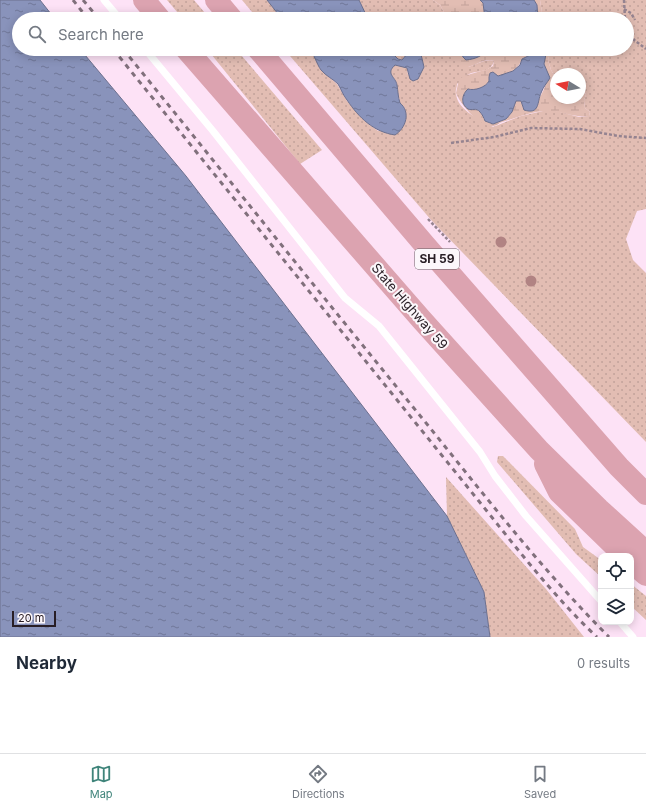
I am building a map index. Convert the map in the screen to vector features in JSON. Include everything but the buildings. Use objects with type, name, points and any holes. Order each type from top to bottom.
[{"type":"main road","points":[[144,0],[154,12]]},
{"type":"main road","points":[[216,0],[226,12]]},
{"type":"main road","name":"State Highway 59","points":[[192,56],[416,313],[539,450],[599,509],[646,552]]},
{"type":"main road","name":"SH 59","points":[[264,56],[419,238],[619,467],[646,494]]},
{"type":"main road","points":[[539,450],[559,492],[622,553]]},
{"type":"main road","points":[[619,467],[646,486]]},
{"type":"main road","points":[[634,565],[646,575]]},
{"type":"lane","points":[[104,0],[114,12]]},
{"type":"lane","points":[[151,56],[213,131],[345,298],[378,326],[480,452],[495,476],[526,516],[598,598]]},
{"type":"lane","points":[[623,625],[633,637]]},
{"type":"path","points":[[624,0],[624,12]]},
{"type":"path","points":[[624,9],[629,12]]},
{"type":"path","points":[[634,40],[646,49]]},
{"type":"path","points":[[451,143],[483,139],[531,128],[580,129],[618,136],[646,138]]},
{"type":"green space","points":[[167,0],[194,0],[204,12],[177,12]]},
{"type":"green space","points":[[242,0],[267,0],[276,12],[252,12]]},
{"type":"green space","points":[[359,0],[433,0],[440,5],[444,12],[365,12]]},
{"type":"green space","points":[[433,0],[480,0],[483,3],[484,12],[444,12],[440,5]]},
{"type":"green space","points":[[534,0],[540,0],[542,12],[538,12],[537,5]]},
{"type":"green space","points":[[540,0],[646,0],[646,209],[637,211],[626,239],[633,260],[646,273],[646,442],[432,221],[290,56],[314,56],[321,70],[337,84],[347,101],[365,121],[378,131],[405,123],[405,109],[400,103],[396,81],[390,72],[392,68],[395,65],[407,67],[408,75],[424,67],[421,56],[455,56],[468,67],[484,61],[494,61],[490,68],[466,76],[457,84],[456,92],[458,100],[465,110],[493,127],[521,116],[543,111],[556,111],[579,117],[589,116],[590,112],[585,108],[584,104],[586,104],[586,68],[550,68],[548,60],[549,56],[634,56],[634,12],[542,12]]},
{"type":"green space","points":[[213,56],[242,56],[322,150],[300,164]]},
{"type":"green space","points":[[395,56],[406,56],[402,60]]},
{"type":"green space","points":[[454,56],[527,56],[512,71],[489,77],[488,83],[480,88],[468,89],[474,109],[480,111],[485,121],[493,124],[506,119],[512,112],[516,101],[521,101],[523,108],[535,102],[540,97],[545,88],[549,75],[545,69],[545,56],[549,56],[548,60],[550,68],[550,104],[584,104],[585,108],[590,112],[589,116],[578,116],[544,111],[523,115],[495,126],[483,124],[466,109],[456,93],[459,79],[493,66],[494,61],[488,60],[471,66],[460,66]]},
{"type":"green space","points":[[498,456],[503,456],[575,529],[583,547],[598,558],[598,574],[576,554],[497,462]]},
{"type":"green space","points":[[446,477],[546,589],[584,637],[490,637],[484,592],[447,516]]},
{"type":"green space","points":[[634,586],[646,596],[646,620],[634,609]]},
{"type":"water","points":[[0,0],[40,0],[49,12],[12,12],[12,56],[86,56],[186,176],[447,516],[484,592],[490,637],[0,637]]},
{"type":"water","points":[[267,0],[359,0],[365,12],[276,12]]},
{"type":"water","points":[[480,0],[534,0],[537,5],[538,12],[484,12],[483,3]]},
{"type":"water","points":[[314,56],[395,56],[402,60],[405,56],[421,56],[424,67],[418,79],[413,81],[410,79],[407,68],[395,65],[392,68],[391,73],[396,82],[400,103],[406,115],[406,120],[402,128],[395,135],[380,131],[362,118],[352,107],[338,84],[325,74],[318,65]]},
{"type":"water","points":[[463,56],[480,56],[466,60]]},
{"type":"water","points":[[528,56],[546,56],[544,64],[550,78],[542,91],[537,107],[533,111],[524,110],[521,101],[516,101],[512,112],[506,119],[493,124],[485,121],[476,109],[468,109],[465,107],[463,99],[464,94],[468,89],[483,87],[489,81],[490,73],[493,72],[498,76],[513,71],[520,65],[522,59]]},
{"type":"railway","points":[[73,0],[82,12]]},
{"type":"railway","points":[[83,0],[93,12]]},
{"type":"railway","points":[[119,56],[521,553],[565,605],[597,637]]},
{"type":"railway","points":[[129,56],[536,558],[609,637]]}]
